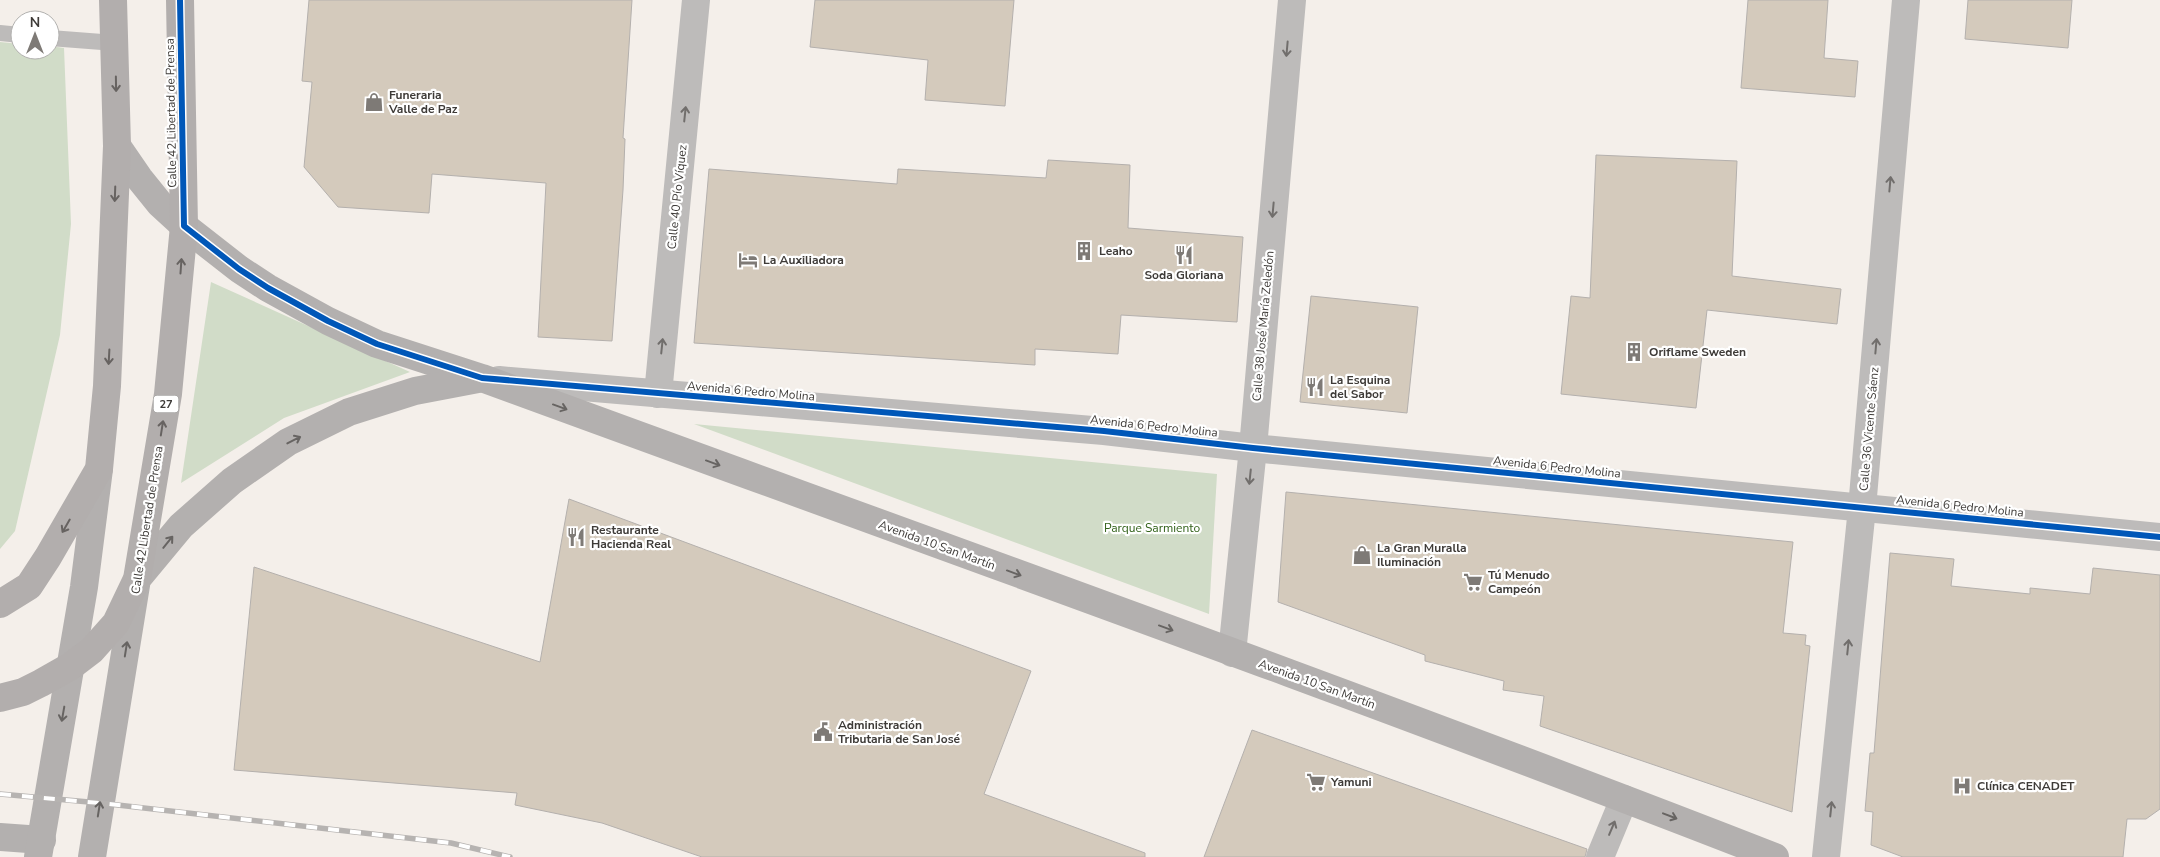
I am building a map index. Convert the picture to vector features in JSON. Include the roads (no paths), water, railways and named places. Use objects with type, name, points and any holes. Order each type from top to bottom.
[{"type":"highway","points":[[0,604],[29,586],[99,469],[108,386],[117,146],[113,0]]},
{"type":"highway","name":"Calle 42 Libertad de Prensa","points":[[137,579],[168,394],[184,226],[180,0]]},
{"type":"highway","name":"27","points":[[0,698],[23,692],[71,666],[92,650],[116,623],[137,579]]},
{"type":"street","name":"Calle 40 Pío Víquez","points":[[658,394],[696,0]]},
{"type":"street","name":"Calle 38 José María Zeledón","points":[[1232,653],[1253,448],[1292,0]]},
{"type":"street","name":"Calle 36 Vicente Sáenz","points":[[1826,857],[1862,508],[1906,0]]},
{"type":"street","name":"Avenida 6 Pedro Molina","points":[[117,146],[160,204],[184,226],[238,269],[320,317],[377,344],[482,378],[1104,431],[1253,448],[2160,537]]},
{"type":"street","points":[[137,579],[181,526],[232,481],[288,442],[359,409],[414,391],[482,378]]},
{"type":"street","name":"Avenida 10 San Martín","points":[[482,378],[1624,798],[1775,857]]},
{"type":"street","points":[[0,837],[40,849],[71,666],[99,469]]},
{"type":"street","name":"Calle 42 Libertad de Prensa","points":[[92,857],[137,579]]},
{"type":"street","points":[[1600,857],[1624,798]]},
{"type":"lane","points":[[60,39],[115,43]]},
{"type":"railway","points":[[0,794],[100,803],[451,843],[510,857]]},
{"type":"place","name":"Funeraria Valle de Paz","points":[[374,102]]},
{"type":"place","name":"Leaho","points":[[1084,251]]},
{"type":"place","name":"Soda Gloriana","points":[[1184,255]]},
{"type":"place","name":"La Auxiliadora","points":[[748,260]]},
{"type":"place","name":"Oriflame Sweden","points":[[1634,352]]},
{"type":"place","name":"La Esquina del Sabor","points":[[1315,387]]},
{"type":"place","name":"Restaurante Hacienda Real","points":[[576,537]]},
{"type":"place","name":"La Gran Muralla Iluminación","points":[[1362,555]]},
{"type":"place","name":"Tú Menudo Campeón","points":[[1473,582]]},
{"type":"place","name":"Administración Tributaria de San José","points":[[823,732]]},
{"type":"place","name":"Yamuni","points":[[1316,782]]},
{"type":"place","name":"Clínica CENADET","points":[[1962,786]]},
{"type":"park label","name":"Parque Sarmiento","points":[[1152,528]]}]
